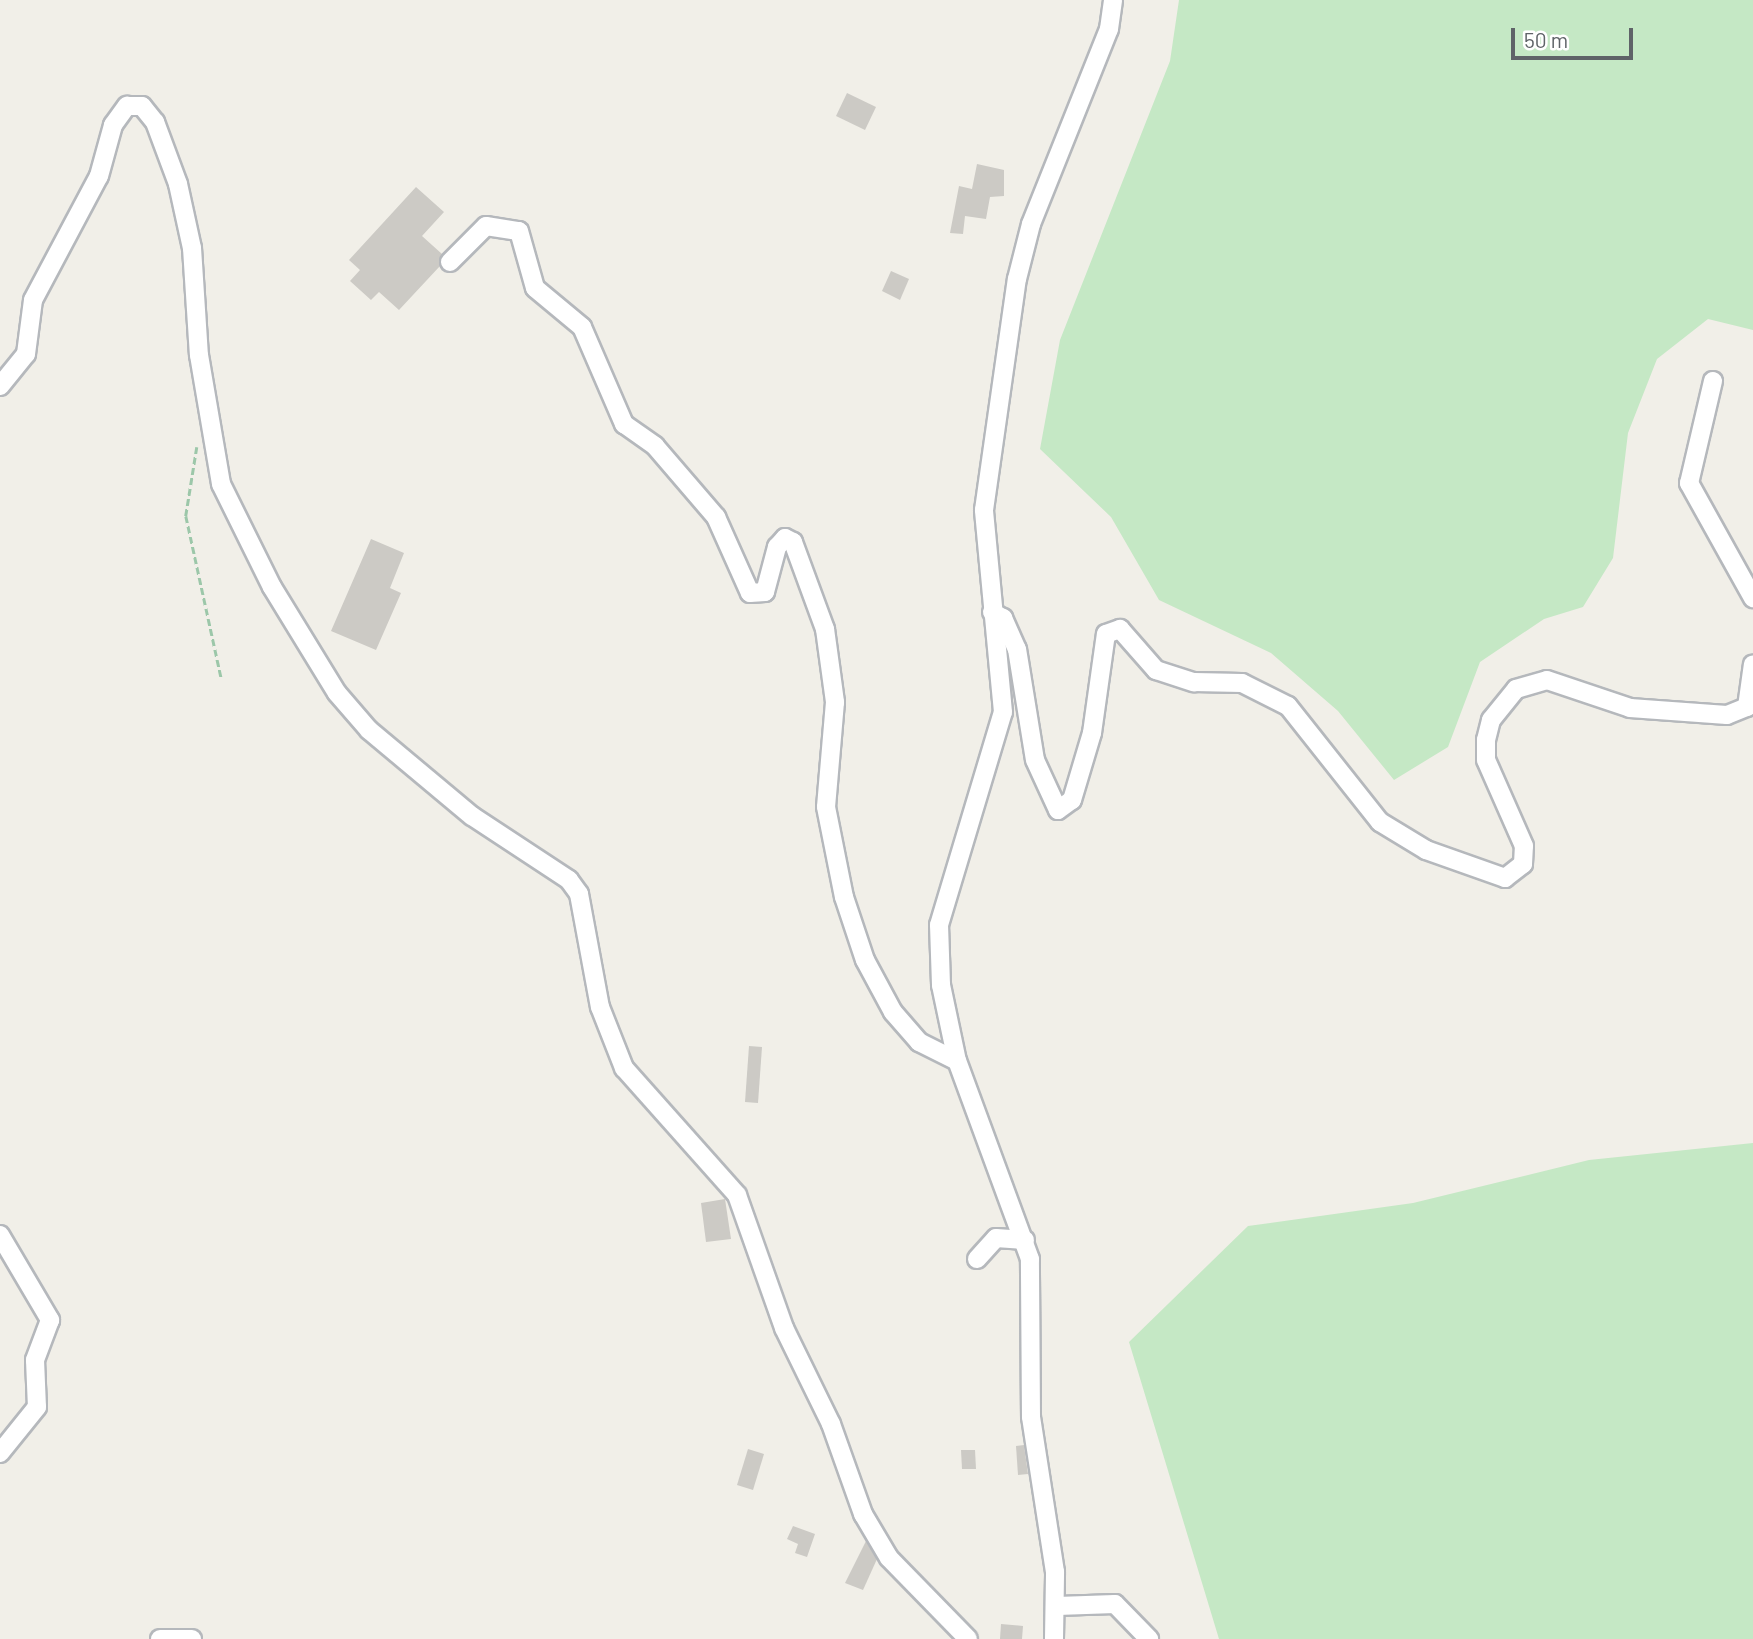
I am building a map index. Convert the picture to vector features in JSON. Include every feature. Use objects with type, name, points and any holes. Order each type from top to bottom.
[{"type":"street","points":[[1054,1639],[1057,1606],[1035,1465],[1033,1287],[1025,1240],[957,1061],[941,985],[939,925],[953,867],[998,746],[1002,687],[992,612],[986,484],[1017,279],[1031,224],[1109,29],[1113,0]]},
{"type":"street","points":[[0,386],[26,354],[33,300],[90,196],[113,125],[127,106],[142,106],[155,122],[178,184],[192,248],[208,426],[229,506],[337,693],[419,775],[569,880],[579,894],[600,1007],[624,1068],[737,1195],[784,1328],[831,1424],[863,1514],[889,1558],[968,1639]]},
{"type":"street","points":[[450,262],[486,226],[519,231],[535,288],[588,335],[624,424],[655,446],[716,517],[750,593],[765,592],[776,547],[785,538],[793,542],[825,629],[835,702],[826,807],[844,897],[865,960],[893,1012],[926,1047],[957,1061]]},
{"type":"street","points":[[1713,381],[1689,483],[1753,598]]},
{"type":"street","points":[[992,612],[1003,618],[1017,649],[1035,760],[1058,810],[1069,806],[1076,790],[1107,634],[1120,629],[1156,670],[1194,682],[1242,683],[1289,706],[1380,822],[1426,850],[1505,878],[1523,864],[1524,846],[1486,761],[1486,740],[1491,720],[1516,689],[1546,680],[1630,708],[1727,715],[1748,707],[1753,664]]},
{"type":"street","points":[[0,1236],[50,1320],[35,1360],[37,1407],[0,1453]]},
{"type":"street","points":[[977,1259],[996,1238],[1025,1240]]},
{"type":"street","points":[[1057,1606],[1115,1604],[1149,1639]]},
{"type":"street","points":[[160,1639],[192,1639]]},
{"type":"path","points":[[208,426],[199,437],[186,516],[220,677]]},
{"type":"green space","points":[[1179,0],[1753,0],[1753,330],[1708,319],[1657,359],[1628,433],[1613,558],[1583,607],[1544,619],[1480,662],[1448,747],[1394,780],[1338,711],[1271,653],[1159,600],[1111,517],[1040,449],[1060,340],[1170,61]]},
{"type":"green space","points":[[1753,1143],[1753,1639],[1219,1639],[1129,1342],[1248,1226],[1413,1203],[1589,1160]]},
{"type":"building","points":[[847,93],[876,107],[865,130],[836,116]]},
{"type":"building","points":[[977,164],[1004,170],[1004,196],[990,197],[986,219],[965,216],[963,234],[950,233],[959,186],[972,189]]},
{"type":"building","points":[[416,187],[444,212],[422,236],[442,254],[440,266],[399,310],[379,292],[371,300],[350,281],[360,270],[349,260]]},
{"type":"building","points":[[891,271],[909,279],[900,300],[882,291]]},
{"type":"building","points":[[371,539],[404,553],[390,588],[401,593],[376,650],[331,631]]},
{"type":"building","points":[[749,1046],[762,1047],[758,1103],[745,1102]]},
{"type":"building","points":[[725,1199],[731,1239],[706,1242],[701,1203]]},
{"type":"building","points":[[1024,1445],[1028,1474],[1018,1475],[1016,1446]]},
{"type":"building","points":[[748,1449],[764,1454],[753,1490],[737,1485]]},
{"type":"building","points":[[961,1450],[975,1450],[976,1469],[962,1469]]},
{"type":"building","points":[[793,1526],[815,1534],[807,1557],[795,1553],[798,1544],[787,1539]]},
{"type":"building","points":[[866,1541],[877,1559],[863,1590],[845,1583]]},
{"type":"building","points":[[1001,1624],[1023,1626],[1022,1639],[1000,1639]]}]
